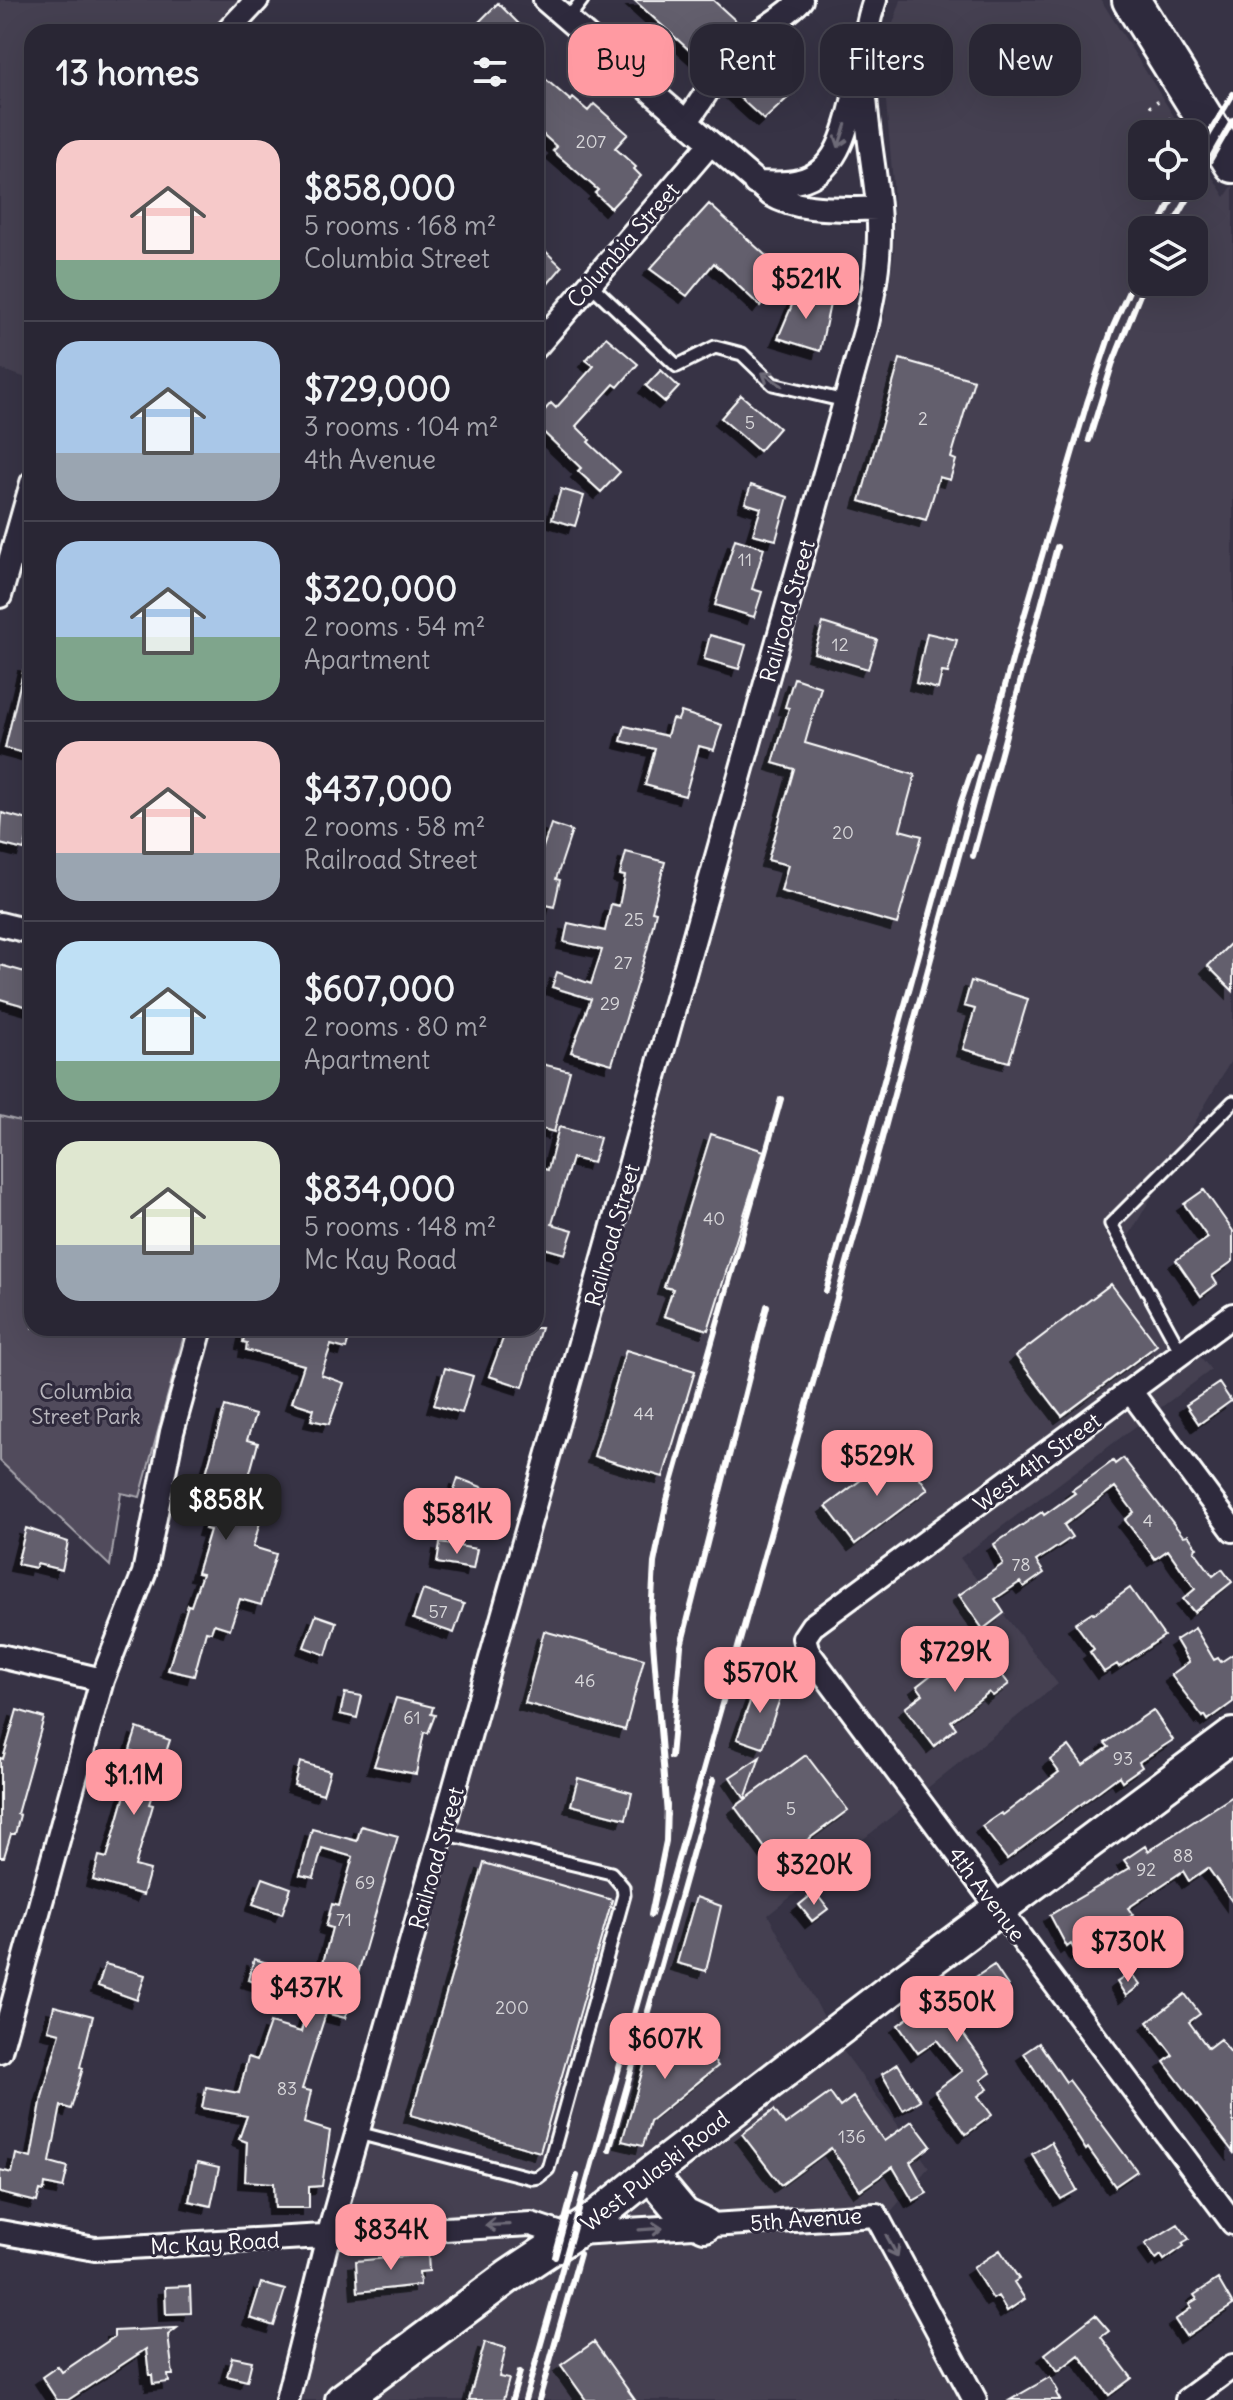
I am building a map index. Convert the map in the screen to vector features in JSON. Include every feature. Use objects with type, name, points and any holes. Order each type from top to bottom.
[{"type":"main road","points":[[1131,0],[1233,164]]},
{"type":"main road","name":"West Pulaski Road","points":[[342,2400],[509,2276],[574,2234],[998,1908],[1233,1735]]},
{"type":"main road","points":[[650,2174],[684,2215],[705,2225]]},
{"type":"street","points":[[234,24],[257,0]]},
{"type":"street","points":[[545,0],[755,183],[784,203],[878,209]]},
{"type":"street","points":[[686,122],[734,52],[759,29],[792,10],[801,0]]},
{"type":"street","name":"Railroad Street","points":[[869,24],[875,0]]},
{"type":"street","name":"Railroad Street","points":[[755,183],[798,182],[819,173],[832,160],[840,145],[854,96]]},
{"type":"street","name":"Railroad Street","points":[[287,2400],[328,2237],[875,290],[879,247],[878,209],[867,96]]},
{"type":"street","name":"Columbia Street","points":[[544,338],[710,144]]},
{"type":"street","points":[[0,596],[24,511]]},
{"type":"street","points":[[0,924],[24,930]]},
{"type":"street","name":"West 4th Street","points":[[804,1638],[812,1626],[1233,1315]]},
{"type":"street","points":[[0,2051],[102,1680],[144,1573],[172,1432],[199,1336]]},
{"type":"street","points":[[1131,1392],[1233,1530]]},
{"type":"street","name":"4th Avenue","points":[[804,1638],[808,1652],[1233,2223]]},
{"type":"street","points":[[0,1656],[102,1680]]},
{"type":"street","name":"5th Avenue","points":[[574,2234],[876,2215],[975,2400]]},
{"type":"street","name":"Mc Kay Road","points":[[0,2232],[95,2249],[531,2224],[561,2234],[574,2234]]},
{"type":"street","points":[[1187,2400],[1233,2366]]},
{"type":"lane","points":[[567,20],[582,0]]},
{"type":"lane","points":[[590,284],[677,366],[715,347],[742,354],[773,384],[845,401]]},
{"type":"lane","points":[[1182,1354],[1111,1224],[1233,1102]]},
{"type":"lane","points":[[358,2133],[532,2178],[548,2169],[624,1895],[623,1887],[611,1873],[443,1833]]},
{"type":"path","points":[[1150,107],[1164,97]]},
{"type":"path","points":[[1169,120],[1175,115]]},
{"type":"shaded area","points":[[0,0],[238,0],[216,24],[24,24],[24,377],[0,369]]},
{"type":"shaded area","points":[[901,0],[1101,0],[1176,120],[1128,120],[1128,200],[1208,200],[1208,170],[1225,197],[1233,185],[1233,1057],[1119,1253],[1211,1370],[960,1558],[1058,1684],[768,1915],[841,2048],[929,2167],[876,2229],[962,2400],[296,2400],[884,318],[894,253],[893,183],[885,96],[953,96],[953,24],[893,24]]},
{"type":"green space","name":"Columbia Street Park","points":[[0,1116],[24,1122],[24,1336],[184,1336],[140,1497],[121,1493],[110,1566],[0,1461]]},
{"type":"building","points":[[634,0],[713,0],[736,21],[733,24],[690,24],[690,51],[674,36],[674,24],[660,24]]},
{"type":"building","points":[[498,3],[519,24],[477,24]]},
{"type":"building","points":[[544,78],[588,111],[594,104],[628,134],[615,148],[636,167],[634,169],[641,176],[611,208],[595,193],[598,190],[553,151],[557,147],[544,135]]},
{"type":"building","points":[[738,96],[790,96],[764,120]]},
{"type":"building","points":[[709,204],[785,273],[760,306],[714,263],[687,296],[650,269]]},
{"type":"building","points":[[544,250],[562,267],[544,288]]},
{"type":"building","points":[[798,291],[827,299],[826,304],[830,304],[820,351],[778,338]]},
{"type":"building","points":[[606,337],[638,364],[618,387],[614,384],[576,426],[620,472],[601,492],[544,433],[544,411],[551,403],[556,408],[594,366],[586,360]]},
{"type":"building","points":[[900,359],[974,380],[951,458],[956,460],[950,480],[939,477],[926,520],[860,501]]},
{"type":"building","points":[[661,370],[679,387],[665,402],[646,386]]},
{"type":"building","points":[[741,395],[779,428],[759,451],[721,418]]},
{"type":"building","points":[[751,485],[788,497],[776,540],[753,534],[761,508],[745,503]]},
{"type":"building","points":[[561,489],[584,496],[575,526],[552,519]]},
{"type":"building","points":[[735,539],[764,548],[752,589],[762,592],[754,617],[715,605]]},
{"type":"building","points":[[823,623],[877,640],[868,669],[814,653]]},
{"type":"building","points":[[927,633],[957,640],[948,673],[942,672],[938,689],[916,683]]},
{"type":"building","points":[[710,635],[746,645],[739,669],[704,659]]},
{"type":"building","points":[[24,668],[24,753],[5,748]]},
{"type":"building","points":[[794,678],[821,687],[805,743],[915,775],[900,830],[922,836],[897,924],[781,891],[788,865],[768,860],[794,769],[773,763]]},
{"type":"building","points":[[681,712],[722,725],[714,750],[699,746],[685,796],[645,785],[655,749],[621,741],[625,726],[667,736],[672,719],[678,720]]},
{"type":"building","points":[[2,813],[24,819],[24,850],[0,844]]},
{"type":"building","points":[[551,824],[572,831],[556,879],[560,880],[554,907],[544,904],[544,845]]},
{"type":"building","points":[[626,852],[665,862],[652,911],[656,912],[647,950],[612,1064],[571,1052],[591,999],[552,987],[557,972],[591,984],[602,950],[564,942],[568,923],[605,931],[611,904],[619,906],[625,876],[620,875]]},
{"type":"building","points":[[1233,941],[1233,991],[1208,966]]},
{"type":"building","points":[[0,965],[24,972],[24,1006],[0,999]]},
{"type":"building","points":[[971,981],[1028,999],[1009,1062],[963,1049],[975,1009],[964,1006]]},
{"type":"building","points":[[544,1064],[570,1071],[554,1132],[544,1129]]},
{"type":"building","points":[[559,1127],[600,1138],[593,1163],[572,1158],[552,1224],[573,1230],[565,1254],[544,1248],[544,1169],[548,1170]]},
{"type":"building","points":[[711,1134],[764,1151],[708,1330],[664,1316],[673,1289],[664,1287]]},
{"type":"building","points":[[1204,1190],[1233,1231],[1233,1261],[1212,1276],[1217,1284],[1201,1296],[1176,1260],[1208,1238],[1184,1204]]},
{"type":"building","points":[[1111,1284],[1157,1345],[1062,1416],[1016,1356]]},
{"type":"building","points":[[244,1336],[350,1336],[346,1349],[331,1345],[321,1375],[344,1383],[329,1424],[311,1420],[314,1409],[292,1402],[304,1365],[246,1350],[247,1343],[243,1342]]},
{"type":"building","points":[[504,1336],[539,1336],[523,1387],[489,1376]]},
{"type":"building","points":[[626,1350],[695,1371],[663,1477],[594,1456]]},
{"type":"building","points":[[445,1368],[473,1376],[462,1413],[434,1405]]},
{"type":"building","points":[[1219,1383],[1231,1401],[1199,1424],[1186,1405]]},
{"type":"building","points":[[225,1406],[255,1415],[247,1440],[258,1443],[246,1487],[268,1494],[253,1547],[276,1554],[261,1605],[240,1599],[230,1629],[214,1624],[211,1632],[206,1631],[194,1676],[168,1670],[188,1605],[191,1606],[202,1574],[197,1573],[210,1530],[205,1529],[213,1502],[199,1498]]},
{"type":"building","points":[[900,1451],[928,1489],[855,1544],[826,1506]]},
{"type":"building","points":[[1123,1458],[1183,1536],[1188,1535],[1197,1548],[1194,1550],[1213,1576],[1222,1569],[1232,1582],[1194,1612],[1183,1599],[1195,1589],[1168,1550],[1155,1559],[1125,1520],[1134,1512],[1115,1487],[1064,1525],[1072,1537],[1036,1561],[1044,1573],[1024,1587],[1020,1582],[995,1599],[1004,1613],[983,1629],[959,1595],[1003,1564],[994,1544],[1042,1512],[1044,1515],[1075,1493],[1072,1490],[1113,1461],[1115,1464]]},
{"type":"building","points":[[458,1478],[497,1493],[490,1512],[484,1509],[481,1516],[449,1505]]},
{"type":"building","points":[[26,1528],[68,1542],[62,1570],[37,1564],[36,1568],[17,1564]]},
{"type":"building","points":[[440,1543],[477,1549],[473,1569],[437,1563]]},
{"type":"building","points":[[1130,1588],[1164,1636],[1119,1667],[1117,1664],[1104,1672],[1090,1652],[1094,1649],[1075,1623],[1092,1612],[1094,1614]]},
{"type":"building","points":[[423,1590],[464,1604],[454,1633],[413,1619]]},
{"type":"building","points":[[316,1615],[336,1622],[326,1655],[304,1647]]},
{"type":"building","points":[[1195,1628],[1214,1660],[1218,1658],[1221,1662],[1233,1654],[1233,1702],[1208,1720],[1171,1675],[1189,1662],[1176,1640]]},
{"type":"building","points":[[544,1631],[644,1659],[625,1730],[525,1703]]},
{"type":"building","points":[[990,1645],[1001,1660],[994,1665],[1009,1684],[993,1696],[989,1692],[951,1721],[956,1728],[934,1746],[905,1708],[923,1694],[917,1686],[945,1664],[952,1674]]},
{"type":"building","points":[[757,1682],[783,1690],[763,1748],[737,1739]]},
{"type":"building","points":[[345,1693],[362,1696],[357,1718],[340,1714]]},
{"type":"building","points":[[396,1698],[433,1707],[431,1714],[435,1715],[428,1733],[424,1732],[416,1774],[374,1766]]},
{"type":"building","points":[[17,1710],[44,1718],[17,1814],[20,1815],[15,1834],[11,1834],[4,1857],[0,1857],[0,1758],[3,1759]]},
{"type":"building","points":[[1153,1710],[1173,1740],[1139,1762],[1142,1767],[1122,1781],[1119,1776],[1007,1859],[982,1826],[1001,1813],[1003,1815],[1059,1772],[1050,1760],[1069,1746],[1083,1765],[1109,1747],[1105,1743]]},
{"type":"building","points":[[137,1728],[170,1740],[149,1804],[153,1805],[135,1866],[150,1870],[143,1895],[93,1880],[99,1856],[107,1858],[137,1753],[130,1750]]},
{"type":"building","points":[[806,1755],[848,1810],[776,1863],[735,1807]]},
{"type":"building","points":[[760,1757],[745,1799],[730,1777]]},
{"type":"building","points":[[300,1762],[330,1771],[323,1794],[294,1785]]},
{"type":"building","points":[[578,1778],[632,1793],[626,1819],[571,1805]]},
{"type":"building","points":[[1233,1796],[1233,1903],[1208,1868],[1189,1881],[1183,1871],[1128,1908],[1133,1915],[1094,1939],[1096,1942],[1077,1954],[1071,1944],[1067,1947],[1050,1915],[1130,1868],[1124,1860],[1145,1846],[1148,1851]]},
{"type":"building","points":[[361,1826],[398,1836],[345,2018],[326,2013],[302,2089],[311,2091],[304,2123],[330,2131],[322,2186],[309,2187],[309,2208],[275,2208],[274,2183],[245,2181],[247,2142],[239,2139],[247,2116],[202,2108],[206,2087],[239,2093],[248,2057],[257,2060],[270,2023],[301,2032],[310,1997],[248,1980],[254,1959],[319,1978],[332,1928],[326,1926],[332,1904],[339,1906],[353,1857],[322,1848],[314,1878],[300,1875],[312,1829],[357,1841]]},
{"type":"building","points":[[484,1863],[612,1900],[540,2152],[411,2115]]},
{"type":"building","points":[[263,1878],[291,1888],[282,1914],[253,1904]]},
{"type":"building","points":[[815,1892],[828,1909],[812,1921],[799,1905]]},
{"type":"building","points":[[696,1897],[721,1906],[706,1971],[677,1963]]},
{"type":"building","points":[[105,1964],[145,1975],[137,2000],[98,1986]]},
{"type":"building","points":[[994,1965],[1008,1986],[965,2016],[968,2021],[959,2028],[991,2073],[981,2080],[988,2089],[978,2096],[992,2115],[966,2134],[935,2091],[962,2071],[937,2040],[918,2053],[898,2025],[953,1986],[956,1990]]},
{"type":"building","points":[[1131,1973],[1140,1985],[1126,1996],[1117,1982]]},
{"type":"building","points":[[1185,1994],[1200,2014],[1189,2022],[1208,2048],[1220,2039],[1233,2055],[1233,2152],[1164,2062],[1173,2055],[1148,2022]]},
{"type":"building","points":[[54,2006],[93,2016],[71,2109],[61,2106],[50,2162],[68,2167],[63,2188],[45,2184],[37,2202],[0,2193],[0,2170],[12,2173],[16,2154],[31,2158],[42,2097],[60,2033],[48,2030]]},
{"type":"building","points":[[657,2022],[679,2049],[695,2037],[718,2066],[650,2121],[643,2146],[622,2141]]},
{"type":"building","points":[[1039,2043],[1137,2171],[1115,2186],[1088,2148],[1086,2150],[1024,2053]]},
{"type":"building","points":[[898,2064],[920,2100],[903,2110],[882,2074]]},
{"type":"building","points":[[830,2093],[840,2107],[853,2097],[884,2141],[912,2121],[931,2146],[910,2162],[927,2193],[913,2201],[893,2167],[860,2190],[831,2148],[781,2185],[742,2134],[774,2110],[785,2125]]},
{"type":"building","points":[[1051,2142],[1077,2190],[1061,2199],[1032,2154]]},
{"type":"building","points":[[197,2163],[219,2168],[211,2206],[189,2201]]},
{"type":"building","points":[[1178,2224],[1189,2239],[1164,2260],[1161,2255],[1156,2259],[1145,2244]]},
{"type":"building","points":[[1000,2250],[1019,2279],[1014,2282],[1025,2299],[1007,2311],[998,2296],[993,2299],[973,2268]]},
{"type":"building","points":[[428,2254],[429,2271],[419,2272],[420,2285],[358,2292],[356,2261]]},
{"type":"building","points":[[1218,2279],[1233,2305],[1186,2336],[1175,2320],[1191,2308],[1189,2304],[1197,2299],[1194,2295]]},
{"type":"building","points":[[261,2283],[285,2290],[274,2326],[250,2318]]},
{"type":"building","points":[[190,2286],[191,2313],[166,2314],[165,2287]]},
{"type":"building","points":[[1095,2315],[1109,2331],[1101,2337],[1132,2378],[1109,2395],[1079,2355],[1058,2371],[1045,2354]]},
{"type":"building","points":[[177,2328],[168,2335],[173,2375],[168,2375],[169,2382],[153,2384],[146,2349],[68,2400],[57,2400],[42,2377],[58,2366],[62,2372],[114,2337],[114,2331]]},
{"type":"building","points":[[485,2342],[506,2348],[499,2377],[509,2379],[503,2400],[469,2400]]},
{"type":"building","points":[[594,2342],[635,2400],[586,2400],[561,2365]]},
{"type":"building","points":[[232,2357],[252,2361],[247,2381],[227,2376]]},
{"type":"building","points":[[1050,2377],[1060,2400],[1010,2400]]},
{"type":"railway","points":[[1208,136],[1233,94]]},
{"type":"railway","points":[[1178,216],[1233,120]]},
{"type":"railway","points":[[1164,216],[1172,200]]},
{"type":"railway","points":[[525,2400],[880,1146],[1021,627],[1087,403],[1112,329],[1128,293]]},
{"type":"railway","points":[[1089,440],[1112,365],[1139,296]]},
{"type":"railway","points":[[973,856],[1057,547]]},
{"type":"railway","points":[[826,1291],[961,802],[977,756]]},
{"type":"railway","points":[[667,1815],[651,1617],[654,1563],[667,1500],[781,1099]]},
{"type":"railway","points":[[671,1757],[681,1646],[767,1306]]},
{"type":"railway","points":[[609,2150],[713,1780]]},
{"type":"railway","points":[[651,1915],[666,1841],[667,1805]]},
{"type":"railway","points":[[555,2257],[577,2176]]},
{"type":"railway","points":[[539,2400],[580,2254]]},
{"type":"railway","points":[[512,2400],[520,2372]]}]
